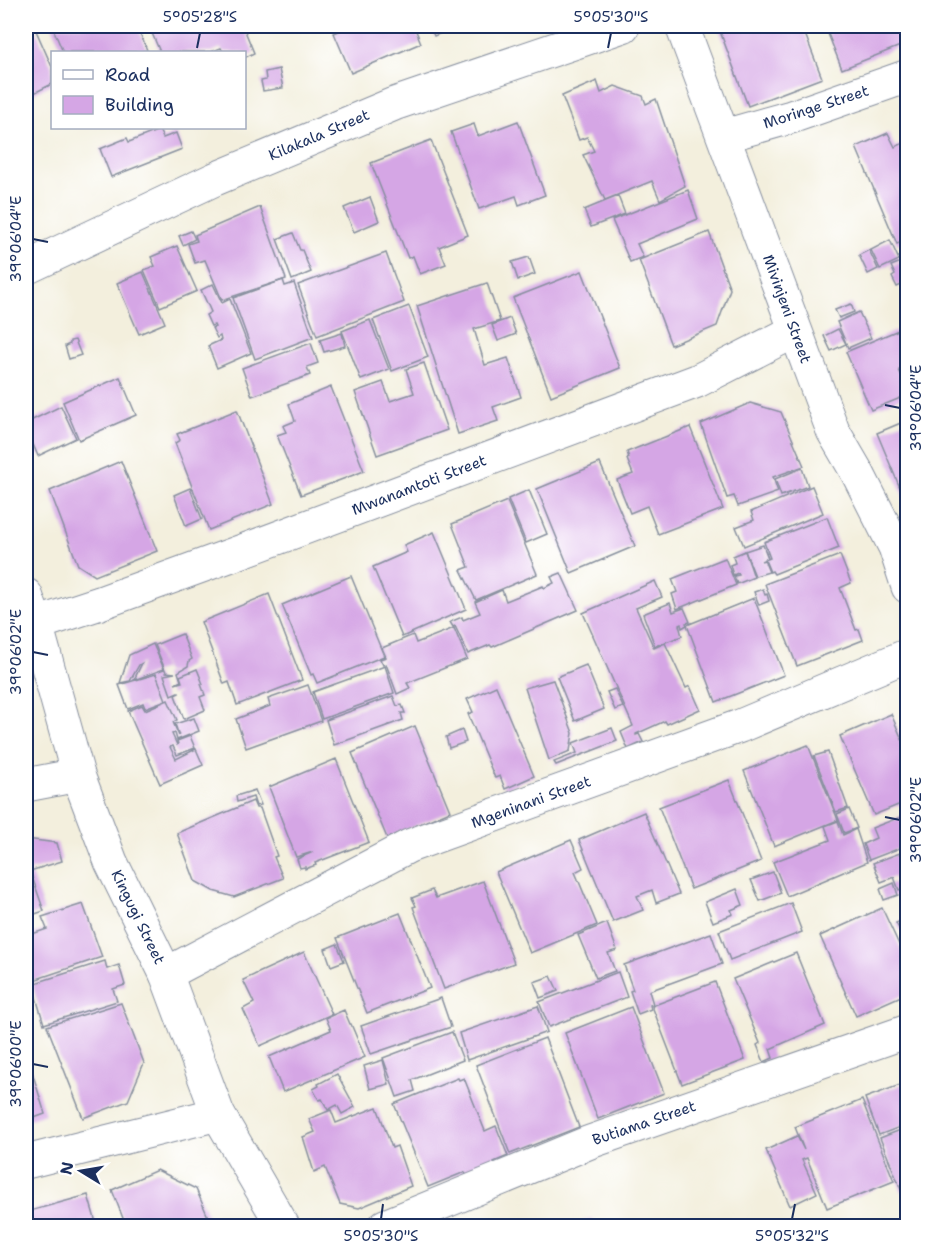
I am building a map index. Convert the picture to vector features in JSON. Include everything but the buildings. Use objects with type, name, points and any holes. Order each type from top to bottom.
[{"type":"street","name":"Kilakala Street","points":[[26,268],[215,179],[394,104],[623,26]]},
{"type":"street","name":"Mivinjeni Street","points":[[682,26],[833,431],[901,545],[908,586]]},
{"type":"street","name":"Moringe Street","points":[[724,136],[791,117],[908,76]]},
{"type":"street","name":"Mwanamtoti Street","points":[[31,609],[100,603],[697,381],[795,331]]},
{"type":"street","name":"Kingugi Street","points":[[31,609],[78,775],[111,862],[166,974],[218,1114],[283,1227]]},
{"type":"street","name":"Mgeninani Street","points":[[166,974],[409,846],[740,726],[908,655]]},
{"type":"street","points":[[26,785],[78,775]]},
{"type":"street","name":"Butiama Street","points":[[385,1227],[590,1142],[908,1031]]},
{"type":"street","points":[[26,1162],[218,1114]]}]
